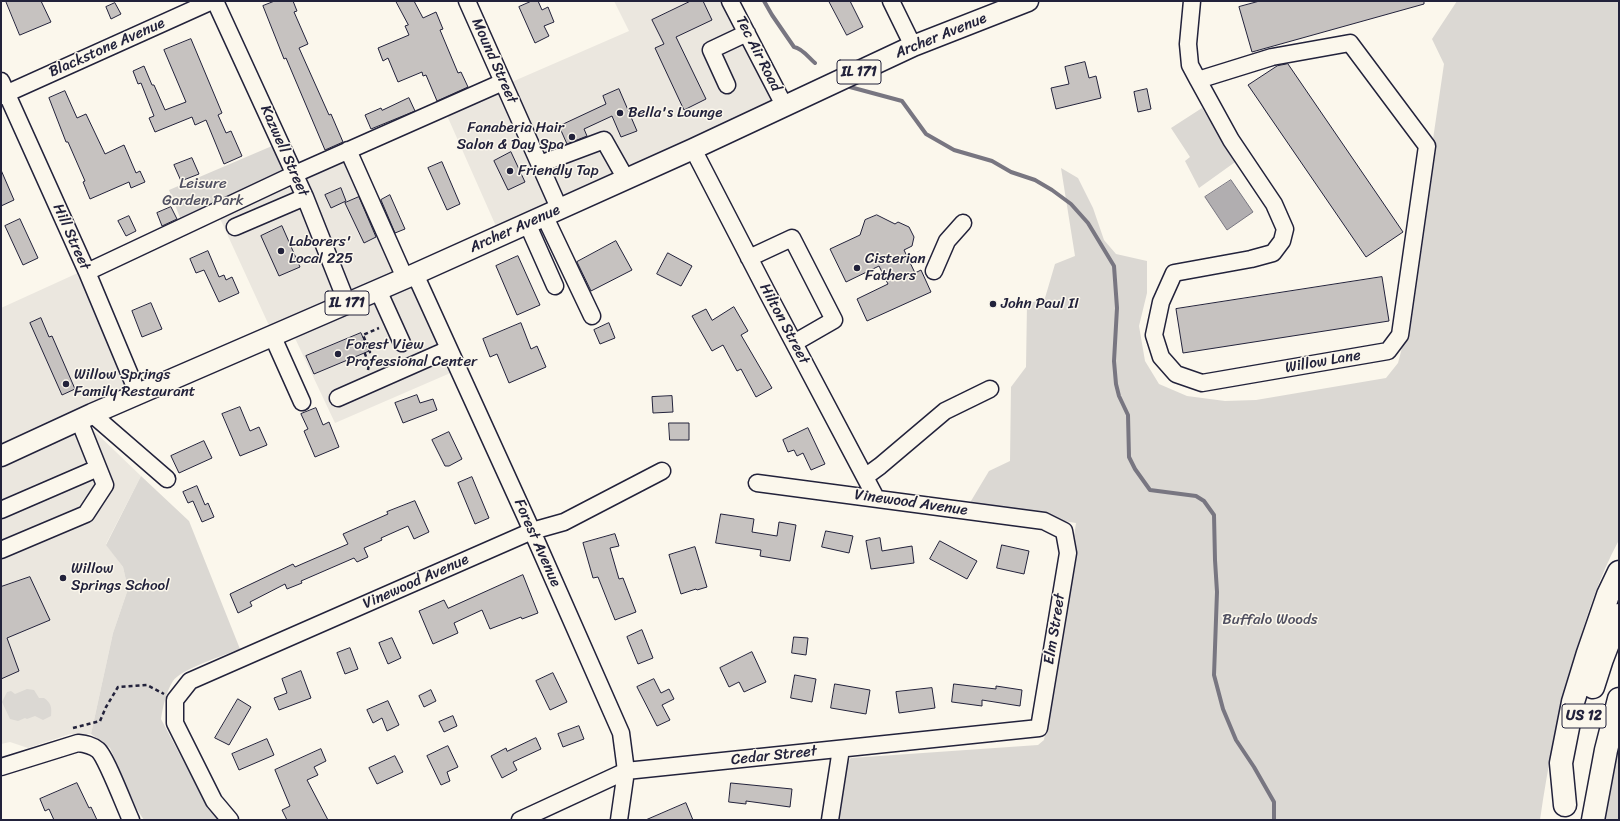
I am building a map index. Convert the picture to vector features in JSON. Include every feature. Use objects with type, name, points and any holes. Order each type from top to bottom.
[{"type":"highway","points":[[1564,813],[1561,763],[1573,702],[1608,596],[1619,572]]},
{"type":"highway","name":"US 12","points":[[1564,813],[1581,724],[1602,659],[1619,615]]},
{"type":"highway","name":"US 12","points":[[1593,820],[1606,750],[1619,699]]},
{"type":"main road","name":"Archer Avenue","points":[[1,456],[85,417],[410,276],[693,149],[913,46],[1021,2]]},
{"type":"street","name":"Blackstone Avenue","points":[[3,90],[212,1]]},
{"type":"street","name":"Kazwell Street","points":[[216,1],[305,197],[347,303]]},
{"type":"street","name":"Mound Street","points":[[467,1],[540,164],[544,215]]},
{"type":"street","name":"Tec Air Road","points":[[730,1],[785,107]]},
{"type":"street","points":[[891,1],[913,46]]},
{"type":"street","name":"Willow Lane","points":[[1192,1],[1188,44],[1190,65],[1198,80],[1231,140],[1274,204],[1284,229],[1282,241],[1273,253],[1251,260],[1174,274],[1161,302],[1154,335],[1161,357],[1176,374],[1202,383],[1388,351],[1400,335],[1427,146],[1350,43],[1272,57],[1198,80]]},
{"type":"street","points":[[727,85],[711,50],[747,33]]},
{"type":"street","points":[[87,272],[295,174],[503,82]]},
{"type":"street","name":"Hill Street","points":[[3,90],[87,272],[138,394]]},
{"type":"street","points":[[540,164],[604,140],[626,179]]},
{"type":"street","name":"Hilton Street","points":[[693,149],[876,498]]},
{"type":"street","name":"Forest Avenue","points":[[348,150],[410,276],[449,349],[622,733],[626,771],[619,820]]},
{"type":"street","points":[[235,227],[305,197]]},
{"type":"street","points":[[544,215],[555,286]]},
{"type":"street","points":[[544,215],[592,316]]},
{"type":"street","points":[[934,271],[947,241],[963,223]]},
{"type":"street","points":[[749,258],[792,238],[834,320],[794,343]]},
{"type":"street","points":[[378,290],[402,342]]},
{"type":"street","points":[[272,336],[302,402]]},
{"type":"street","points":[[338,398],[449,349]]},
{"type":"street","points":[[865,477],[946,411],[990,389]]},
{"type":"street","points":[[1,550],[86,514],[105,486],[98,468],[85,417]]},
{"type":"street","points":[[85,417],[167,479]]},
{"type":"street","points":[[1,510],[98,468]]},
{"type":"street","name":"Vinewood Avenue","points":[[175,700],[190,681],[532,531],[564,522],[662,471]]},
{"type":"street","name":"Vinewood Avenue","points":[[757,483],[1044,521],[1064,531]]},
{"type":"street","name":"Elm Street","points":[[1039,728],[1068,553],[1064,531]]},
{"type":"street","points":[[175,700],[175,723],[214,801],[230,820]]},
{"type":"street","name":"Cedar Street","points":[[520,820],[626,771],[1039,728]]},
{"type":"street","points":[[1,767],[78,742],[89,744],[99,751],[105,761],[130,820]]},
{"type":"street","points":[[830,820],[841,749]]},
{"type":"path","points":[[368,361],[365,354],[370,352],[363,335],[370,332]]},
{"type":"path","points":[[72,729],[100,721],[106,707],[118,687],[147,685],[175,700]]},
{"type":"shaded area","points":[[614,1],[727,1],[784,103],[499,233],[445,111],[629,31]]},
{"type":"shaded area","points":[[352,153],[455,371],[335,423],[293,334],[272,332],[217,212]]},
{"type":"shaded area","points":[[1231,180],[1253,212],[1227,230],[1205,197]]},
{"type":"shaded area","points":[[80,272],[138,391],[4,451],[1,443],[1,308]]},
{"type":"shaded area","name":"Willow Springs School","points":[[90,427],[141,476],[106,544],[123,567],[128,589],[113,633],[91,734],[70,734],[28,748],[10,742],[1,744],[1,467]]},
{"type":"green space","name":"Buffalo Woods","points":[[1457,1],[1619,1],[1619,540],[1605,568],[1594,597],[1569,676],[1554,737],[1540,820],[836,820],[845,764],[851,758],[1038,745],[1044,740],[1076,523],[968,506],[989,471],[1010,461],[1011,387],[1026,367],[1027,304],[1045,298],[1055,264],[1075,256],[1061,168],[1078,178],[1093,208],[1104,240],[1116,254],[1147,261],[1147,293],[1139,326],[1145,361],[1159,384],[1187,396],[1225,401],[1256,400],[1386,378],[1398,363],[1403,344],[1444,64],[1432,39]]},
{"type":"green space","points":[[1202,108],[1220,137],[1238,160],[1199,188],[1185,161],[1190,157],[1171,128]]},
{"type":"green space","name":"Leisure Garden Park","points":[[272,146],[284,172],[181,220],[169,190]]},
{"type":"green space","points":[[141,476],[189,521],[240,649],[194,667],[178,676],[168,690],[161,719],[206,804],[218,820],[144,820],[136,808],[110,748],[91,734],[113,633],[128,589],[123,567],[106,545]]},
{"type":"green space","points":[[27,689],[34,690],[39,698],[44,698],[50,704],[51,716],[43,720],[35,716],[18,721],[10,719],[2,702],[7,692],[11,691],[15,694]]},
{"type":"green space","points":[[1619,718],[1619,820],[1601,820]]},
{"type":"building","points":[[6,1],[41,1],[51,22],[20,35]]},
{"type":"building","points":[[275,1],[293,1],[297,11],[294,12],[308,44],[299,48],[329,115],[331,114],[343,142],[325,150],[286,58],[284,59],[263,6]]},
{"type":"building","points":[[396,1],[414,1],[423,18],[436,12],[443,29],[440,30],[458,73],[461,72],[468,87],[437,101],[426,75],[423,76],[422,72],[398,82],[388,58],[383,61],[378,48],[409,35],[405,26],[408,25]]},
{"type":"building","points":[[532,1],[538,1],[542,10],[548,7],[554,22],[544,26],[549,36],[535,43],[519,7]]},
{"type":"building","points":[[691,1],[703,1],[712,20],[676,37],[706,99],[684,110],[655,48],[664,44],[652,20]]},
{"type":"building","points":[[829,1],[850,1],[863,27],[847,35]]},
{"type":"building","points":[[1260,1],[1424,1],[1424,4],[1252,52],[1239,7]]},
{"type":"building","points":[[115,3],[121,14],[111,19],[106,7]]},
{"type":"building","points":[[191,39],[222,113],[218,115],[226,133],[231,131],[242,156],[224,164],[206,120],[195,125],[192,117],[155,132],[149,118],[154,116],[141,83],[138,84],[133,71],[144,66],[165,110],[186,102],[164,50]]},
{"type":"building","points":[[1085,62],[1089,78],[1096,76],[1101,98],[1056,109],[1051,88],[1069,84],[1065,67]]},
{"type":"building","points":[[1288,64],[1403,232],[1366,257],[1248,85],[1277,66]]},
{"type":"building","points":[[619,89],[637,131],[621,137],[612,116],[584,129],[587,136],[567,144],[559,126],[606,104],[603,96]]},
{"type":"building","points":[[1147,89],[1151,109],[1138,112],[1134,92]]},
{"type":"building","points":[[65,91],[77,118],[86,114],[105,154],[124,145],[136,173],[140,171],[145,182],[131,188],[129,182],[90,199],[83,182],[85,181],[68,142],[66,142],[49,98]]},
{"type":"building","points":[[409,98],[415,111],[371,129],[365,115],[381,108],[382,110]]},
{"type":"building","name":"Friendly Tap","points":[[511,152],[525,182],[508,190],[494,161]]},
{"type":"building","points":[[192,158],[199,174],[181,181],[174,165]]},
{"type":"building","points":[[442,162],[460,204],[447,210],[428,168]]},
{"type":"building","points":[[1,170],[14,200],[1,206]]},
{"type":"building","points":[[341,188],[346,201],[331,208],[325,195]]},
{"type":"building","points":[[390,195],[405,229],[395,233],[381,200]]},
{"type":"building","points":[[359,197],[376,237],[364,243],[345,203]]},
{"type":"building","points":[[171,207],[177,219],[162,226],[157,213]]},
{"type":"building","name":"Cisterian Fathers","points":[[877,215],[895,224],[898,222],[909,227],[914,237],[912,246],[904,250],[915,273],[921,270],[931,292],[867,321],[857,299],[888,284],[879,266],[846,282],[830,249],[860,235],[865,220]]},
{"type":"building","points":[[129,216],[136,231],[126,236],[118,221]]},
{"type":"building","points":[[20,219],[38,258],[23,265],[5,226]]},
{"type":"building","name":"Laborers' Local 225","points":[[282,226],[300,267],[279,276],[261,236]]},
{"type":"building","points":[[616,241],[632,270],[591,291],[577,262]]},
{"type":"building","points":[[208,251],[219,277],[224,275],[226,280],[232,277],[239,293],[219,302],[204,270],[196,273],[190,259]]},
{"type":"building","points":[[668,253],[692,266],[681,286],[657,274]]},
{"type":"building","points":[[518,256],[540,305],[517,315],[496,266]]},
{"type":"building","points":[[1382,277],[1389,321],[1183,353],[1176,309]]},
{"type":"building","points":[[151,303],[162,329],[142,337],[132,311]]},
{"type":"building","points":[[734,307],[748,331],[741,335],[772,388],[756,397],[741,369],[737,371],[723,345],[712,351],[692,316],[706,309],[712,320]]},
{"type":"building","points":[[41,318],[49,337],[52,336],[75,389],[62,395],[30,323]]},
{"type":"building","points":[[521,323],[531,349],[537,346],[546,367],[509,383],[497,354],[490,357],[483,339]]},
{"type":"building","points":[[609,323],[615,338],[600,344],[594,330]]},
{"type":"building","name":"Forest View Professional Center","points":[[361,333],[369,351],[314,374],[306,356]]},
{"type":"building","points":[[417,395],[420,403],[433,399],[437,410],[403,423],[395,403]]},
{"type":"building","points":[[672,396],[673,412],[653,413],[652,397]]},
{"type":"building","points":[[240,407],[250,431],[259,427],[267,445],[240,456],[222,414]]},
{"type":"building","points":[[316,408],[323,425],[329,422],[339,447],[315,457],[304,431],[308,429],[301,414]]},
{"type":"building","points":[[669,423],[689,423],[689,440],[670,440]]},
{"type":"building","points":[[808,428],[825,464],[811,470],[803,453],[797,456],[794,450],[788,452],[783,440]]},
{"type":"building","points":[[449,432],[462,459],[449,466],[445,466],[432,440]]},
{"type":"building","points":[[204,441],[212,458],[179,473],[171,456]]},
{"type":"building","points":[[472,477],[489,518],[475,524],[458,483]]},
{"type":"building","points":[[197,486],[205,505],[208,503],[214,517],[202,522],[193,501],[188,503],[183,492]]},
{"type":"building","points":[[415,501],[429,532],[414,539],[408,526],[381,538],[382,540],[364,548],[368,557],[357,562],[354,558],[301,581],[302,583],[287,589],[285,584],[250,602],[252,606],[238,613],[230,594],[293,564],[295,567],[348,544],[343,534],[388,514],[387,512]]},
{"type":"building","points":[[721,514],[754,519],[752,532],[777,536],[779,522],[796,525],[790,561],[760,556],[761,550],[716,543]]},
{"type":"building","points":[[826,531],[853,536],[849,553],[822,547]]},
{"type":"building","points":[[615,534],[619,546],[610,548],[619,579],[623,578],[636,612],[615,620],[598,577],[593,578],[583,543]]},
{"type":"building","points":[[880,538],[882,551],[912,546],[914,563],[871,569],[866,541]]},
{"type":"building","points":[[940,541],[977,561],[967,579],[930,559]]},
{"type":"building","points":[[1002,545],[1029,551],[1024,574],[997,568]]},
{"type":"building","points":[[695,547],[707,587],[681,594],[669,555]]},
{"type":"building","points":[[523,575],[538,613],[522,619],[521,617],[490,629],[482,610],[454,623],[458,633],[433,644],[419,611],[444,600],[448,608]]},
{"type":"building","points":[[30,577],[50,620],[7,638],[19,671],[1,679],[1,587]]},
{"type":"building","points":[[642,630],[653,658],[638,664],[627,637]]},
{"type":"building","points":[[794,637],[808,638],[806,655],[792,653]]},
{"type":"building","points":[[392,638],[401,658],[388,664],[379,643]]},
{"type":"building","points":[[350,648],[358,669],[345,674],[337,653]]},
{"type":"building","points":[[752,652],[766,682],[744,692],[739,682],[729,687],[720,668]]},
{"type":"building","points":[[301,671],[311,698],[279,710],[274,698],[287,693],[282,679]]},
{"type":"building","points":[[553,673],[567,702],[550,710],[536,681]]},
{"type":"building","points":[[795,675],[816,679],[812,702],[791,698]]},
{"type":"building","points":[[654,679],[661,693],[669,689],[674,699],[662,705],[670,720],[657,726],[637,687]]},
{"type":"building","points":[[835,684],[870,690],[866,714],[831,708]]},
{"type":"building","points":[[954,684],[996,689],[996,686],[1022,690],[1020,706],[982,700],[982,706],[952,702]]},
{"type":"building","points":[[932,688],[935,708],[899,713],[896,692]]},
{"type":"building","points":[[431,690],[436,701],[424,707],[419,696]]},
{"type":"building","points":[[238,699],[251,707],[229,745],[215,738]]},
{"type":"building","points":[[388,701],[399,725],[387,731],[382,718],[373,723],[367,710]]},
{"type":"building","points":[[453,716],[457,726],[444,732],[439,722]]},
{"type":"building","points":[[579,726],[584,739],[563,747],[558,734]]},
{"type":"building","points":[[536,738],[541,749],[513,762],[517,770],[502,778],[491,756],[506,748],[507,751]]},
{"type":"building","points":[[267,739],[274,755],[239,770],[232,754]]},
{"type":"building","points":[[448,746],[458,767],[447,772],[450,781],[441,785],[427,756]]},
{"type":"building","points":[[321,749],[326,761],[314,767],[318,775],[307,780],[328,820],[287,820],[282,810],[290,806],[275,770]]},
{"type":"building","points":[[395,756],[403,772],[377,784],[369,768]]},
{"type":"building","points":[[77,783],[89,808],[91,807],[97,820],[54,820],[49,809],[45,811],[40,799]]},
{"type":"building","points":[[731,783],[792,789],[790,807],[746,801],[746,804],[729,802]]},
{"type":"building","points":[[686,803],[693,820],[646,820]]},
{"type":"waterway","points":[[764,1],[794,47],[803,51],[815,63]]},
{"type":"waterway","points":[[850,87],[902,101],[926,134],[954,150],[992,161],[1011,172],[1035,180],[1052,190],[1071,204],[1088,223],[1114,266],[1117,308],[1114,361],[1116,384],[1119,396],[1128,415],[1129,457],[1135,469],[1150,490],[1196,496],[1204,501],[1214,515],[1217,592],[1214,675],[1223,709],[1236,740],[1254,767],[1274,802],[1274,820]]},
{"type":"place","name":"Bella's Lounge","points":[[620,113]]},
{"type":"place","name":"Fanaberia Hair Salon & Day Spa","points":[[572,137]]},
{"type":"place","name":"Friendly Tap","points":[[510,171]]},
{"type":"place","name":"Laborers' Local 225","points":[[281,251]]},
{"type":"place","name":"Cisterian Fathers","points":[[857,268]]},
{"type":"place","name":"John Paul II","points":[[993,304]]},
{"type":"place","name":"Forest View Professional Center","points":[[338,354]]},
{"type":"place","name":"Willow Springs Family Restaurant","points":[[66,384]]},
{"type":"place","name":"Willow Springs School","points":[[63,578]]}]
